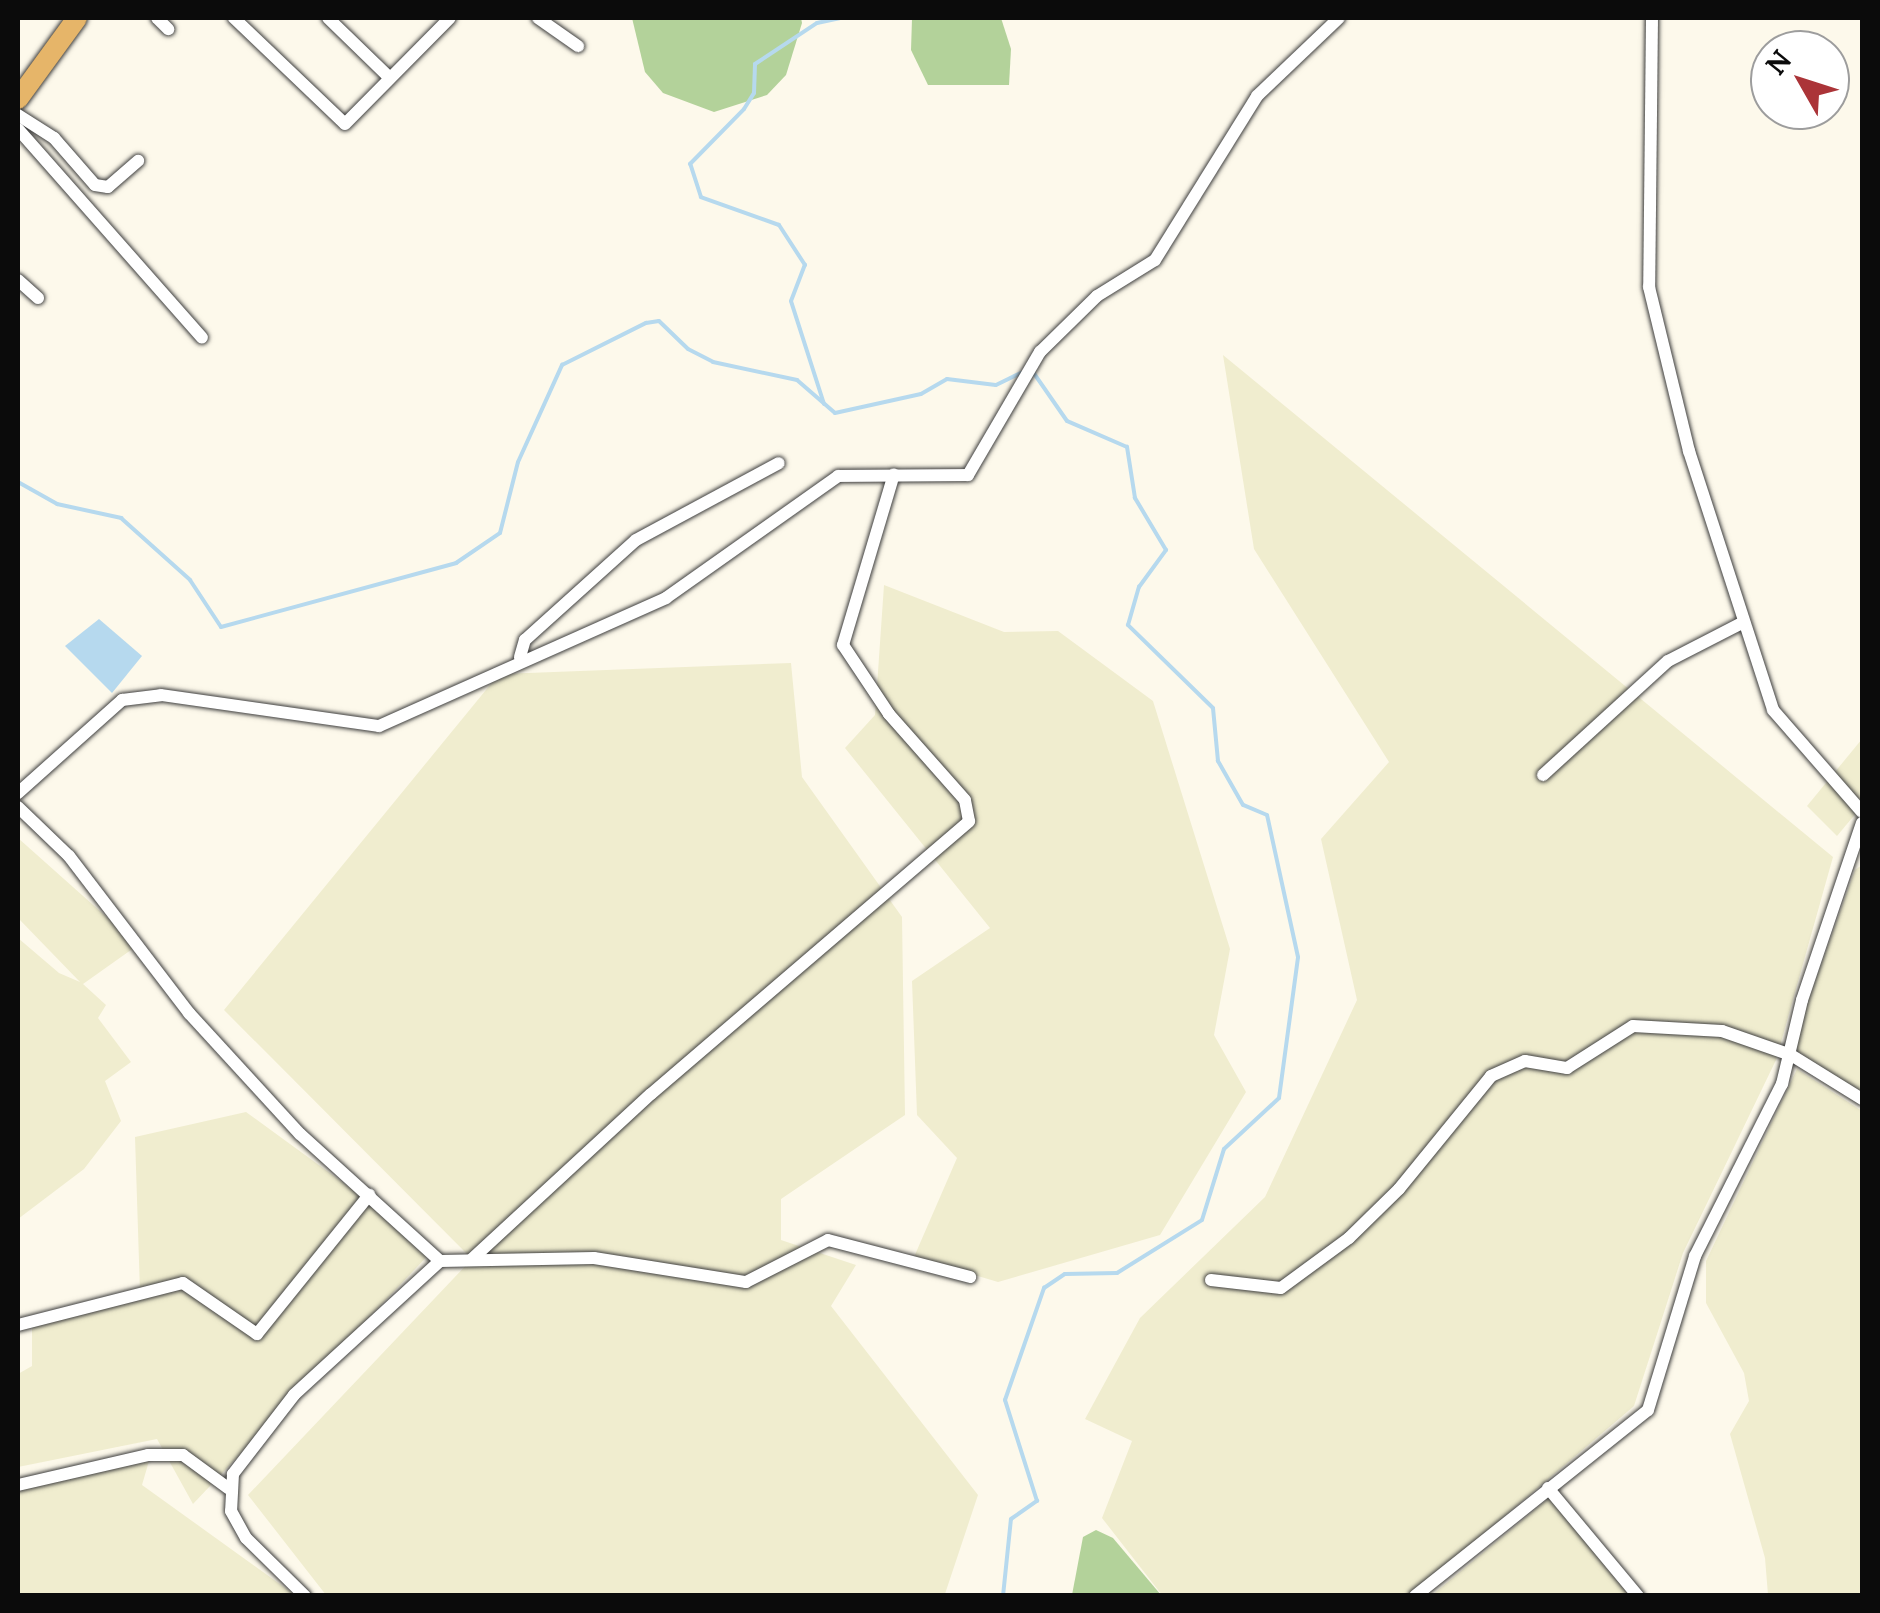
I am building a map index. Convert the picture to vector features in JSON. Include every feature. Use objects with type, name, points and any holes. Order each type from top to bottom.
[{"type":"highway","points":[[18,99],[76,18]]},
{"type":"street","points":[[156,18],[168,29]]},
{"type":"street","points":[[234,18],[345,124],[450,18]]},
{"type":"street","points":[[328,18],[390,78]]},
{"type":"street","points":[[426,18],[438,30]]},
{"type":"street","points":[[538,18],[578,46]]},
{"type":"street","points":[[18,794],[122,700],[161,696],[370,727],[520,657],[596,633],[666,598],[838,476],[968,475],[1029,372],[1083,308],[1154,260],[1257,96],[1339,18]]},
{"type":"street","points":[[1652,18],[1649,286],[1689,451],[1773,710],[1862,812]]},
{"type":"street","points":[[18,115],[54,138],[95,185],[108,187],[138,161]]},
{"type":"street","points":[[18,129],[202,338]]},
{"type":"street","points":[[18,280],[38,298]]},
{"type":"street","points":[[520,657],[525,640],[636,540],[779,464]]},
{"type":"street","points":[[472,1259],[652,1094],[969,821],[965,800],[889,714],[843,645],[894,474]]},
{"type":"street","points":[[1543,775],[1668,661],[1744,622]]},
{"type":"street","points":[[18,807],[70,856],[229,1058],[300,1134],[440,1261]]},
{"type":"street","points":[[1415,1596],[1648,1410],[1694,1256],[1791,1055],[1813,964],[1862,823]]},
{"type":"street","points":[[1212,1280],[1281,1288],[1313,1268],[1410,1177],[1490,1076],[1525,1061],[1567,1068],[1633,1026],[1722,1031],[1791,1055],[1862,1098]]},
{"type":"street","points":[[18,1325],[183,1283],[257,1334],[369,1195]]},
{"type":"street","points":[[228,1488],[294,1395],[440,1261],[594,1258],[746,1282],[828,1240],[970,1277]]},
{"type":"street","points":[[18,1485],[148,1456],[183,1455],[228,1488],[246,1538],[303,1595]]},
{"type":"street","points":[[1548,1488],[1638,1596]]},
{"type":"shaded area","points":[[1223,355],[1833,857],[1776,1060],[1683,1253],[1634,1406],[1412,1595],[1162,1595],[1102,1518],[1132,1441],[1085,1419],[1140,1318],[1265,1197],[1357,1000],[1321,839],[1389,762],[1254,549]]},
{"type":"shaded area","points":[[884,585],[1004,632],[1058,631],[1153,701],[1230,949],[1214,1035],[1246,1092],[1160,1235],[998,1282],[914,1257],[957,1158],[917,1115],[912,981],[990,928],[845,748],[875,715]]},
{"type":"shaded area","points":[[791,663],[802,777],[902,917],[905,1115],[781,1199],[781,1240],[856,1265],[831,1306],[978,1495],[945,1594],[326,1595],[248,1495],[472,1259],[224,1010],[499,674]]},
{"type":"shaded area","points":[[1862,739],[1862,806],[1837,836],[1807,806]]},
{"type":"shaded area","points":[[18,838],[138,945],[83,984],[106,1005],[98,1018],[131,1062],[105,1081],[121,1121],[84,1169],[18,1219],[18,938],[59,973],[80,982],[18,918]]},
{"type":"shaded area","points":[[1862,865],[1862,1094],[1791,1049],[1855,870]]},
{"type":"shaded area","points":[[1797,1069],[1862,1111],[1862,1595],[1768,1595],[1765,1558],[1730,1434],[1749,1401],[1744,1373],[1706,1303],[1706,1261]]},
{"type":"shaded area","points":[[246,1112],[434,1249],[193,1504],[157,1439],[18,1467],[18,1374],[32,1366],[32,1326],[140,1292],[135,1137]]},
{"type":"shaded area","points":[[149,1461],[142,1485],[295,1595],[18,1596],[18,1488]]},
{"type":"shaded area","points":[[1549,1498],[1629,1595],[1431,1596]]},
{"type":"green space","points":[[632,18],[801,18],[802,23],[786,75],[767,95],[714,112],[663,93],[645,72]]},
{"type":"green space","points":[[912,18],[1001,18],[1011,49],[1009,85],[928,85],[911,50]]},
{"type":"green space","points":[[1096,1530],[1113,1538],[1161,1595],[1072,1595],[1083,1537]]},
{"type":"water","points":[[99,619],[142,656],[112,693],[65,646]]},
{"type":"waterway","points":[[824,404],[791,301],[805,265],[779,225],[701,197],[690,164],[744,109],[754,93],[755,64],[817,23],[841,18]]},
{"type":"waterway","points":[[18,482],[57,504],[121,518],[190,580],[221,627],[456,563],[500,533],[518,462],[562,365],[646,323],[659,321],[688,349],[713,362],[797,380],[835,413],[921,394],[947,379],[996,385],[1021,373]]},
{"type":"waterway","points":[[1003,1596],[1011,1519],[1037,1501],[1005,1400],[1044,1288],[1065,1274],[1117,1273],[1202,1220],[1224,1149],[1279,1098],[1298,957],[1267,815],[1243,805],[1218,761],[1213,708],[1128,625],[1139,587],[1166,550],[1135,498],[1127,447],[1067,421],[1033,372]]}]
